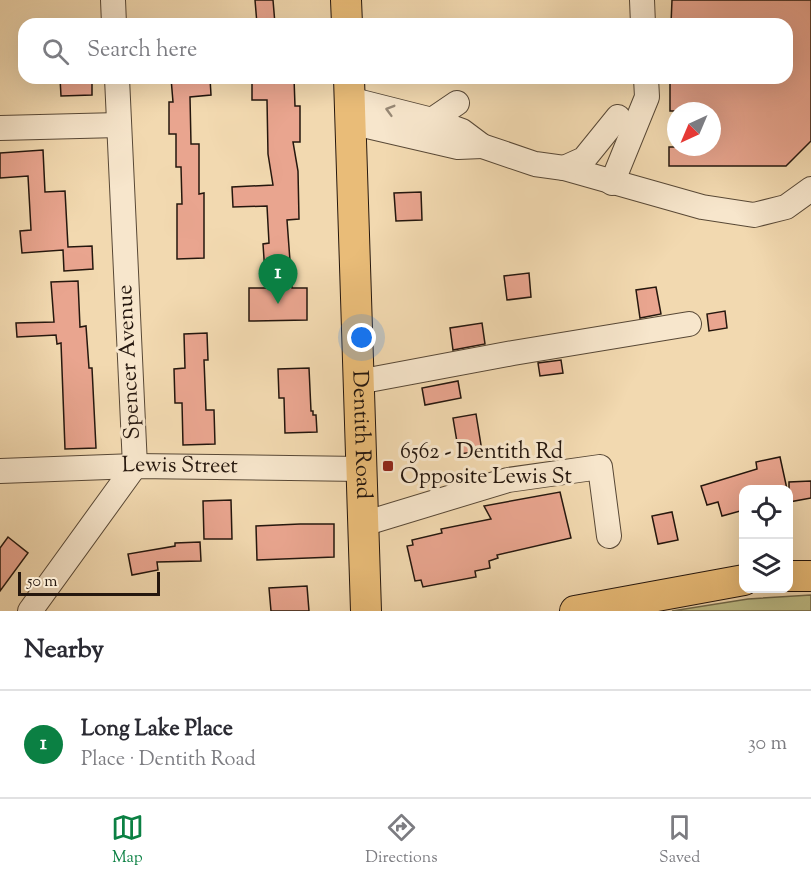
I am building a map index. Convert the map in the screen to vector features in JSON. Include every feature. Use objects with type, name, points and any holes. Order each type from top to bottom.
[{"type":"main road","points":[[346,0],[347,18]]},
{"type":"main road","name":"Dentith Road","points":[[349,100],[366,611]]},
{"type":"main road","points":[[793,576],[811,576]]},
{"type":"main road","points":[[575,611],[739,581]]},
{"type":"street","points":[[113,0],[114,18]]},
{"type":"street","points":[[642,0],[643,18]]},
{"type":"street","name":"Spencer Avenue","points":[[30,611],[135,466],[117,84]]},
{"type":"street","points":[[564,168],[584,159],[629,117],[647,98],[646,84]]},
{"type":"street","points":[[349,100],[432,120],[462,131],[482,146],[536,164],[564,168],[702,207],[754,215],[786,207],[811,189]]},
{"type":"street","points":[[349,100],[458,147],[482,146]]},
{"type":"street","points":[[432,120],[457,103]]},
{"type":"street","points":[[612,183],[609,161],[629,117]]},
{"type":"street","points":[[0,128],[119,125]]},
{"type":"street","points":[[358,382],[513,353],[689,324]]},
{"type":"street","name":"Lewis Street","points":[[0,471],[135,466],[361,469]]},
{"type":"street","points":[[363,524],[508,480],[600,467],[609,536]]},
{"type":"shaded area","points":[[811,595],[811,611],[672,611],[748,599]]},
{"type":"building","points":[[255,0],[273,0],[274,18],[256,18]]},
{"type":"building","points":[[672,0],[811,0],[811,141],[786,166],[669,166],[669,156],[721,156],[721,102],[670,102],[670,84],[793,84],[793,18],[671,18]]},
{"type":"building","points":[[60,84],[92,84],[92,95],[61,96]]},
{"type":"building","points":[[172,84],[210,84],[211,95],[190,97],[191,144],[199,144],[199,194],[204,193],[204,258],[177,259],[177,204],[182,204],[181,167],[176,167],[176,134],[169,134],[169,102],[173,102]]},
{"type":"building","points":[[252,84],[294,84],[295,106],[300,106],[300,142],[293,142],[298,171],[299,219],[287,220],[292,288],[307,288],[307,320],[249,321],[249,288],[266,288],[263,244],[269,243],[267,206],[233,207],[232,187],[273,185],[268,154],[267,100],[252,100]]},
{"type":"building","points":[[43,150],[45,192],[65,191],[68,247],[92,246],[93,269],[64,271],[63,250],[22,253],[20,231],[31,230],[28,176],[0,178],[0,153]]},
{"type":"building","points":[[421,192],[422,220],[396,221],[394,193]]},
{"type":"building","points":[[529,273],[531,297],[507,300],[504,276]]},
{"type":"building","points":[[78,281],[80,327],[86,326],[89,368],[92,368],[96,448],[65,449],[61,343],[57,344],[56,335],[17,337],[16,323],[54,322],[51,282]]},
{"type":"building","points":[[656,287],[661,314],[640,318],[636,290]]},
{"type":"building","points":[[725,311],[727,328],[709,331],[707,314]]},
{"type":"building","points":[[482,323],[485,344],[453,350],[450,328]]},
{"type":"building","points":[[207,333],[208,360],[204,360],[206,410],[214,410],[215,444],[183,445],[182,403],[175,403],[174,369],[185,368],[184,334]]},
{"type":"building","points":[[561,360],[563,373],[540,376],[538,363]]},
{"type":"building","points":[[309,368],[311,411],[313,415],[316,415],[317,432],[285,433],[284,398],[279,398],[278,369]]},
{"type":"building","points":[[458,381],[461,398],[425,405],[422,388]]},
{"type":"building","points":[[476,414],[482,451],[459,454],[453,418]]},
{"type":"building","points":[[780,457],[786,485],[739,485],[739,511],[722,516],[718,502],[707,505],[701,486],[757,469],[756,462]]},
{"type":"building","points":[[811,481],[811,498],[793,501],[793,485],[789,485],[789,482]]},
{"type":"building","points":[[560,492],[571,538],[497,555],[498,558],[489,561],[490,568],[475,571],[476,577],[423,587],[421,580],[415,581],[407,546],[413,545],[412,540],[442,533],[441,529],[491,519],[484,506]]},
{"type":"building","points":[[231,500],[232,539],[204,539],[203,501]]},
{"type":"building","points":[[672,512],[678,540],[658,544],[652,516]]},
{"type":"building","points":[[334,524],[334,557],[257,560],[256,526]]},
{"type":"building","points":[[8,537],[28,553],[0,591],[0,548]]},
{"type":"building","points":[[200,542],[201,561],[157,562],[158,570],[132,575],[128,554],[175,546],[175,543]]},
{"type":"building","points":[[307,586],[309,611],[271,611],[269,588]]},
{"type":"place","name":"Long Lake Place","points":[[278,304]]},
{"type":"place","name":"6562 - Dentith Rd Opposite Lewis St","points":[[388,466]]}]
